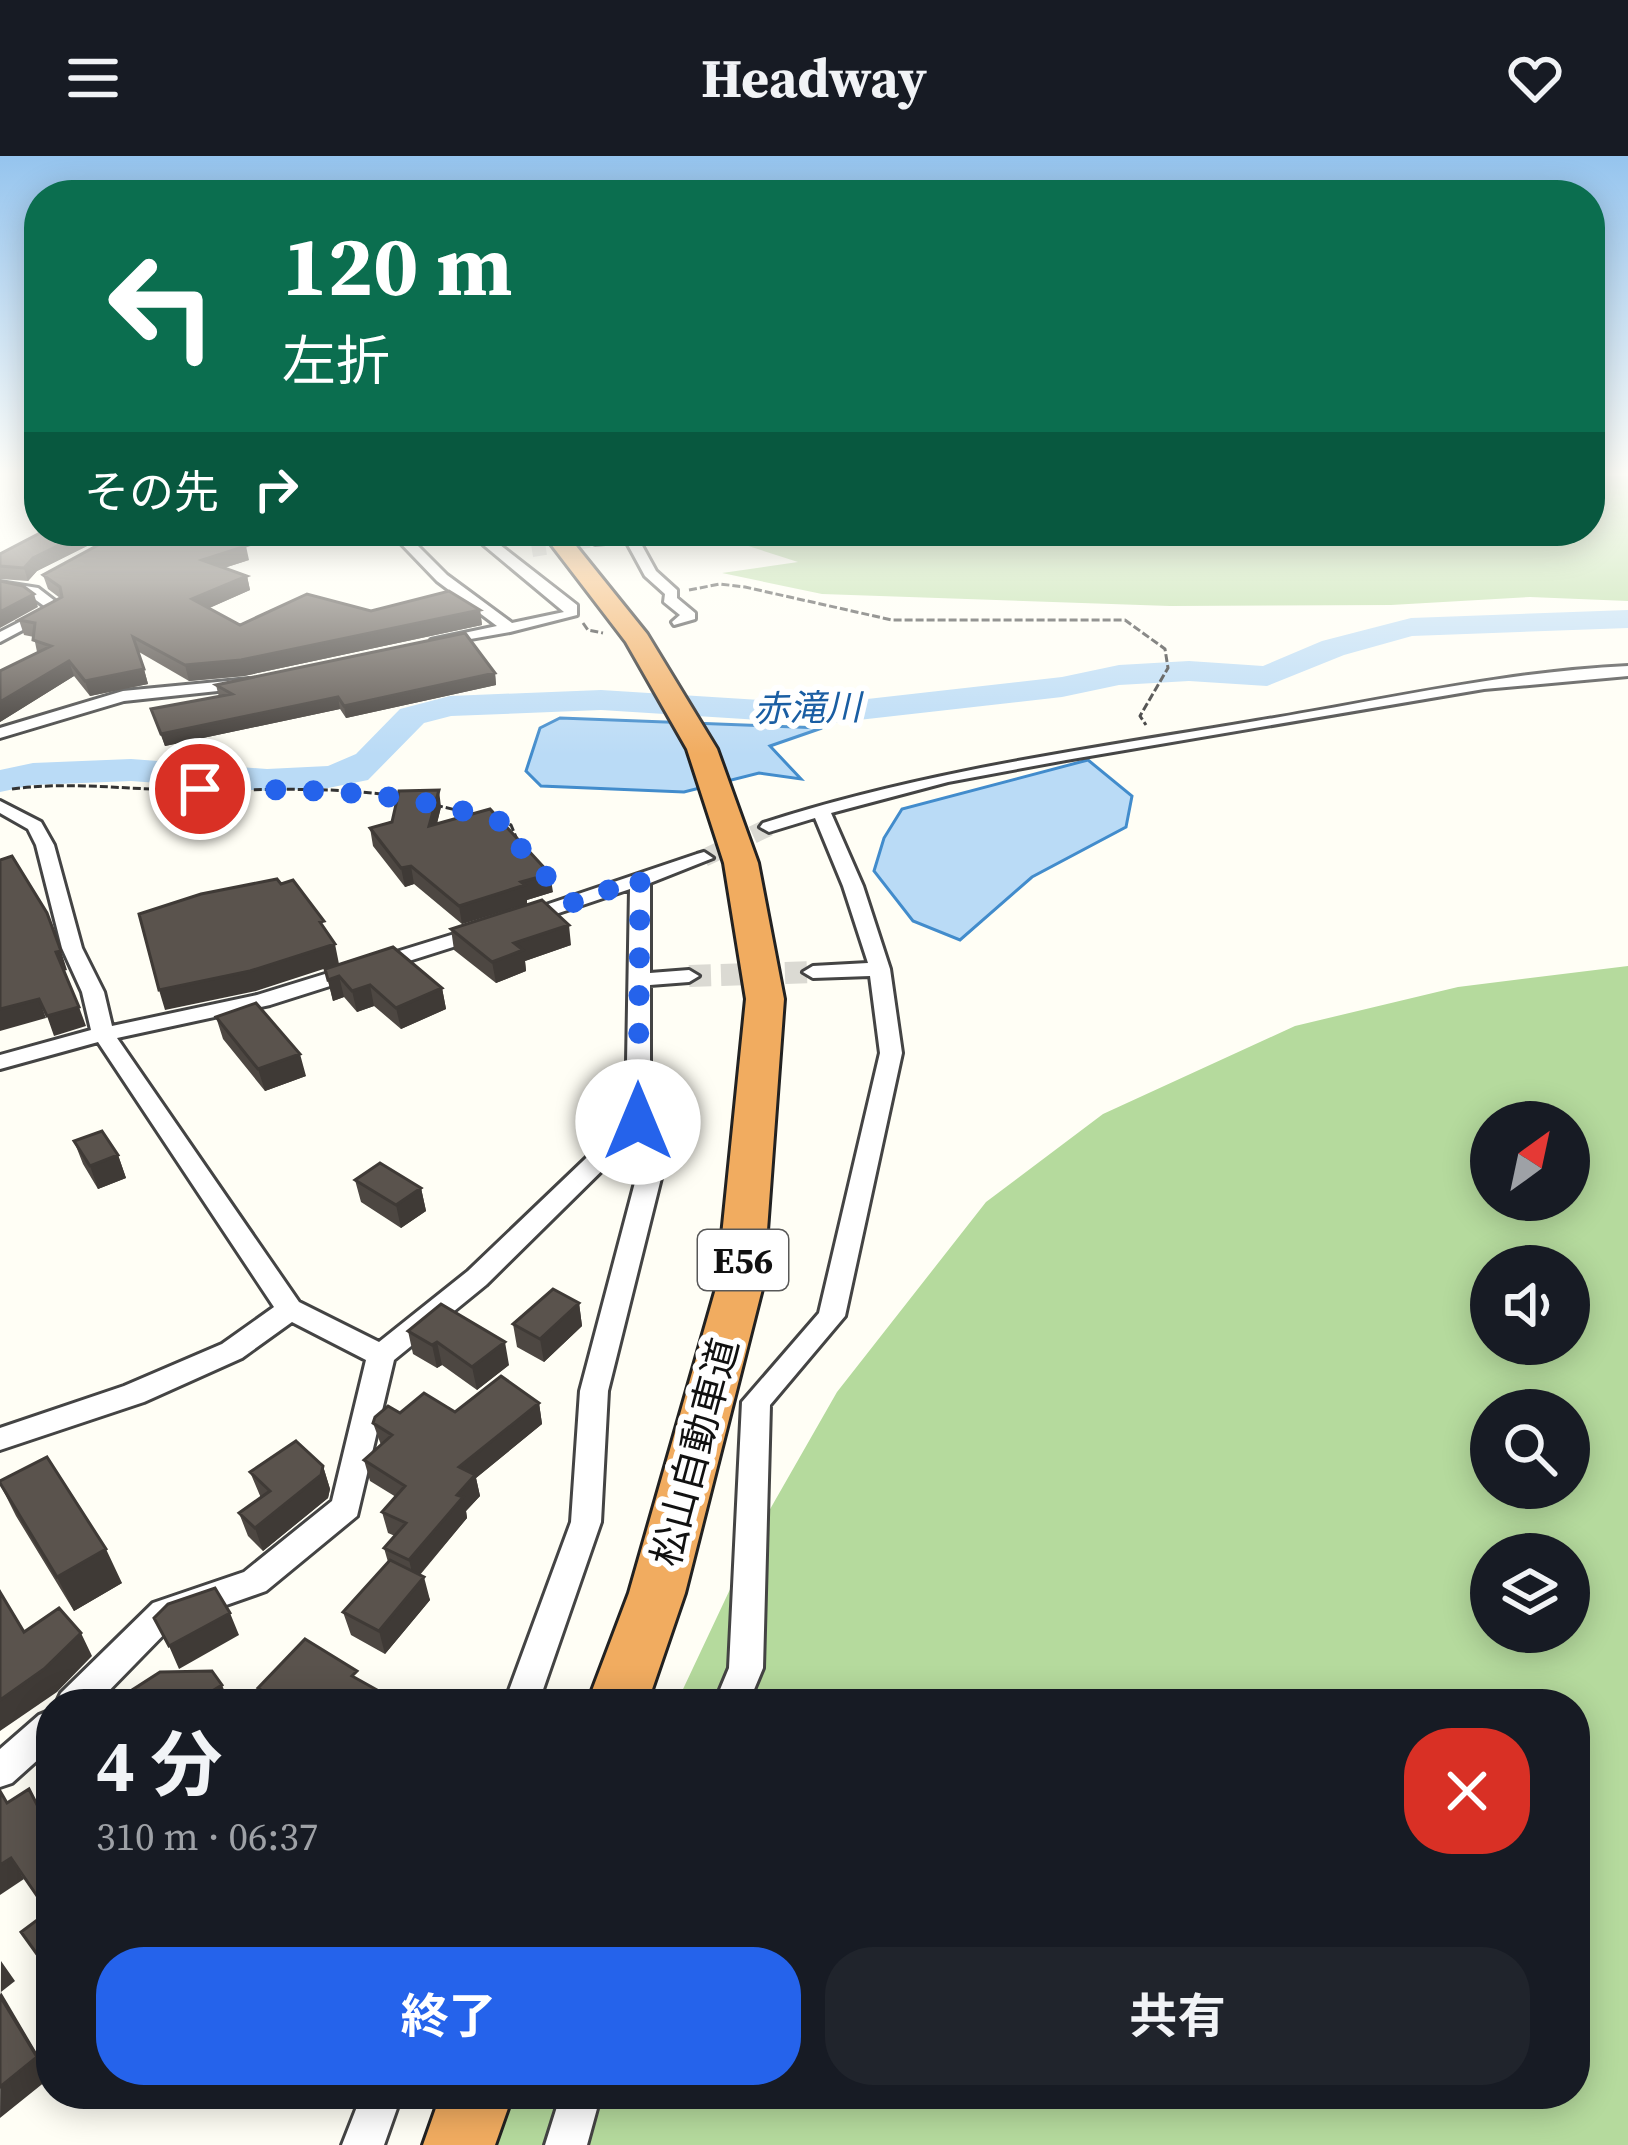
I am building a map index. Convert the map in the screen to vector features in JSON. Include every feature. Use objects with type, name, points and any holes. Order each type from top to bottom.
[{"type":"highway","points":[[558,569],[643,648]]},
{"type":"highway","name":"松山自動車道","points":[[582,569],[643,648],[702,749],[741,863],[765,999],[740,1285],[657,1593],[622,1689]]},
{"type":"highway","points":[[459,2145],[472,2109]]},
{"type":"street","points":[[433,569],[510,628]]},
{"type":"street","points":[[425,645],[562,618],[572,608],[525,569]]},
{"type":"street","points":[[648,569],[672,593],[669,598],[690,616],[679,622]]},
{"type":"street","points":[[0,586],[39,585],[57,608],[0,638]]},
{"type":"street","points":[[769,827],[929,778],[1251,727],[1485,680],[1628,671]]},
{"type":"street","points":[[0,733],[123,696],[263,680]]},
{"type":"street","points":[[0,806],[35,826],[45,845],[72,947],[93,992],[104,1034],[290,1309],[381,1354]]},
{"type":"street","points":[[737,1689],[746,1668],[755,1402],[832,1316],[891,1054],[880,969],[845,864],[820,809]]},
{"type":"street","points":[[0,1062],[262,1000],[704,859]]},
{"type":"street","points":[[88,1689],[164,1613],[255,1582],[346,1508],[381,1354],[477,1278],[638,1122],[640,878]]},
{"type":"street","points":[[813,972],[880,969]]},
{"type":"street","points":[[638,980],[689,976]]},
{"type":"street","points":[[526,1689],[586,1522],[594,1391],[660,1134],[638,1122]]},
{"type":"street","points":[[0,1439],[134,1394],[232,1351],[290,1309]]},
{"type":"street","points":[[0,1771],[36,1739]]},
{"type":"street","points":[[363,2145],[376,2109]]},
{"type":"street","points":[[566,2145],[577,2109]]},
{"type":"path","points":[[672,593],[733,585],[910,622],[1125,620],[1165,649],[1168,668],[1140,716],[1157,740]]},
{"type":"path","points":[[0,791],[74,782],[161,790],[343,789],[406,798]]},
{"type":"path","points":[[428,803],[511,825],[524,855]]},
{"type":"green space","points":[[751,569],[1628,569],[1628,601],[1530,597],[1391,605],[1170,606],[822,594],[722,573]]},
{"type":"green space","points":[[1628,966],[1628,2145],[446,2145],[466,2109],[1590,2109],[1590,1689],[683,1689],[757,1532],[837,1392],[986,1202],[1103,1114],[1295,1026],[1458,987]]},
{"type":"water","points":[[560,718],[822,728],[770,746],[801,779],[759,773],[684,792],[541,786],[526,771],[540,728]]},
{"type":"water","points":[[1088,760],[1132,796],[1126,827],[1032,877],[960,940],[913,921],[874,871],[884,838],[902,809]]},
{"type":"building","points":[[54,569],[227,569],[247,576],[192,599],[240,625],[307,594],[371,611],[449,591],[480,610],[241,660],[185,665],[133,637],[144,669],[85,681],[69,661],[0,702],[0,671],[51,646],[33,640],[35,623],[19,620],[62,597],[60,587],[43,575]]},
{"type":"building","points":[[0,581],[23,586],[34,594],[0,612]]},
{"type":"building","points":[[465,633],[495,673],[344,706],[338,697],[161,734],[151,709],[232,694],[216,685]]},
{"type":"building","points":[[439,790],[429,826],[490,809],[550,874],[459,906],[411,866],[401,868],[370,828],[392,822],[399,791]]},
{"type":"building","points":[[12,856],[47,913],[61,951],[56,952],[79,1007],[47,1016],[39,999],[0,1009],[0,860]]},
{"type":"building","points":[[277,879],[281,884],[293,880],[335,944],[250,971],[159,990],[139,914],[201,894]]},
{"type":"building","points":[[542,900],[569,925],[514,943],[523,950],[492,962],[451,929]]},
{"type":"building","points":[[393,947],[442,988],[396,1008],[370,985],[352,991],[339,976],[328,980],[325,969]]},
{"type":"building","points":[[256,1003],[300,1054],[258,1069],[216,1017]]},
{"type":"building","points":[[102,1131],[118,1155],[90,1166],[74,1141]]},
{"type":"building","points":[[380,1163],[421,1188],[396,1205],[355,1180]]},
{"type":"building","points":[[553,1289],[579,1303],[540,1339],[513,1324]]},
{"type":"building","points":[[441,1304],[505,1342],[472,1367],[437,1342],[432,1345],[408,1331]]},
{"type":"building","points":[[501,1376],[539,1403],[459,1467],[475,1475],[457,1495],[463,1497],[409,1560],[384,1548],[406,1523],[382,1512],[405,1486],[364,1460],[392,1435],[373,1423],[375,1417],[388,1406],[400,1413],[424,1393],[455,1412]]},
{"type":"building","points":[[296,1441],[323,1466],[321,1475],[255,1528],[239,1513],[270,1491],[250,1472]]},
{"type":"building","points":[[47,1457],[106,1549],[57,1577],[0,1483]]},
{"type":"building","points":[[390,1560],[424,1577],[379,1631],[343,1612]]},
{"type":"building","points":[[215,1588],[230,1613],[169,1646],[154,1618],[168,1604]]},
{"type":"building","points":[[0,1592],[24,1632],[59,1608],[81,1633],[44,1669],[0,1700]]},
{"type":"building","points":[[305,1639],[357,1671],[352,1676],[375,1689],[260,1689]]},
{"type":"building","points":[[212,1671],[222,1685],[215,1689],[134,1689],[160,1672]]},
{"type":"building","points":[[29,1789],[36,1803],[36,1894],[11,1858],[0,1865],[0,1791],[7,1803]]},
{"type":"building","points":[[36,1921],[36,1953],[21,1932]]},
{"type":"building","points":[[0,1996],[36,2058],[0,2087]]},
{"type":"waterway","name":"赤滝川","points":[[0,781],[33,774],[131,770],[267,780],[328,777],[355,772],[369,762],[412,716],[450,706],[601,700],[823,714],[1062,687],[1119,675],[1189,671],[1267,676],[1333,648],[1411,627],[1628,619]]},
{"type":"tunnel","points":[[704,858],[769,827]]},
{"type":"tunnel","points":[[689,976],[813,972]]},
{"type":"route","points":[[200,789],[343,789],[490,818],[511,825],[524,855],[574,903],[640,878],[638,1122]]}]
